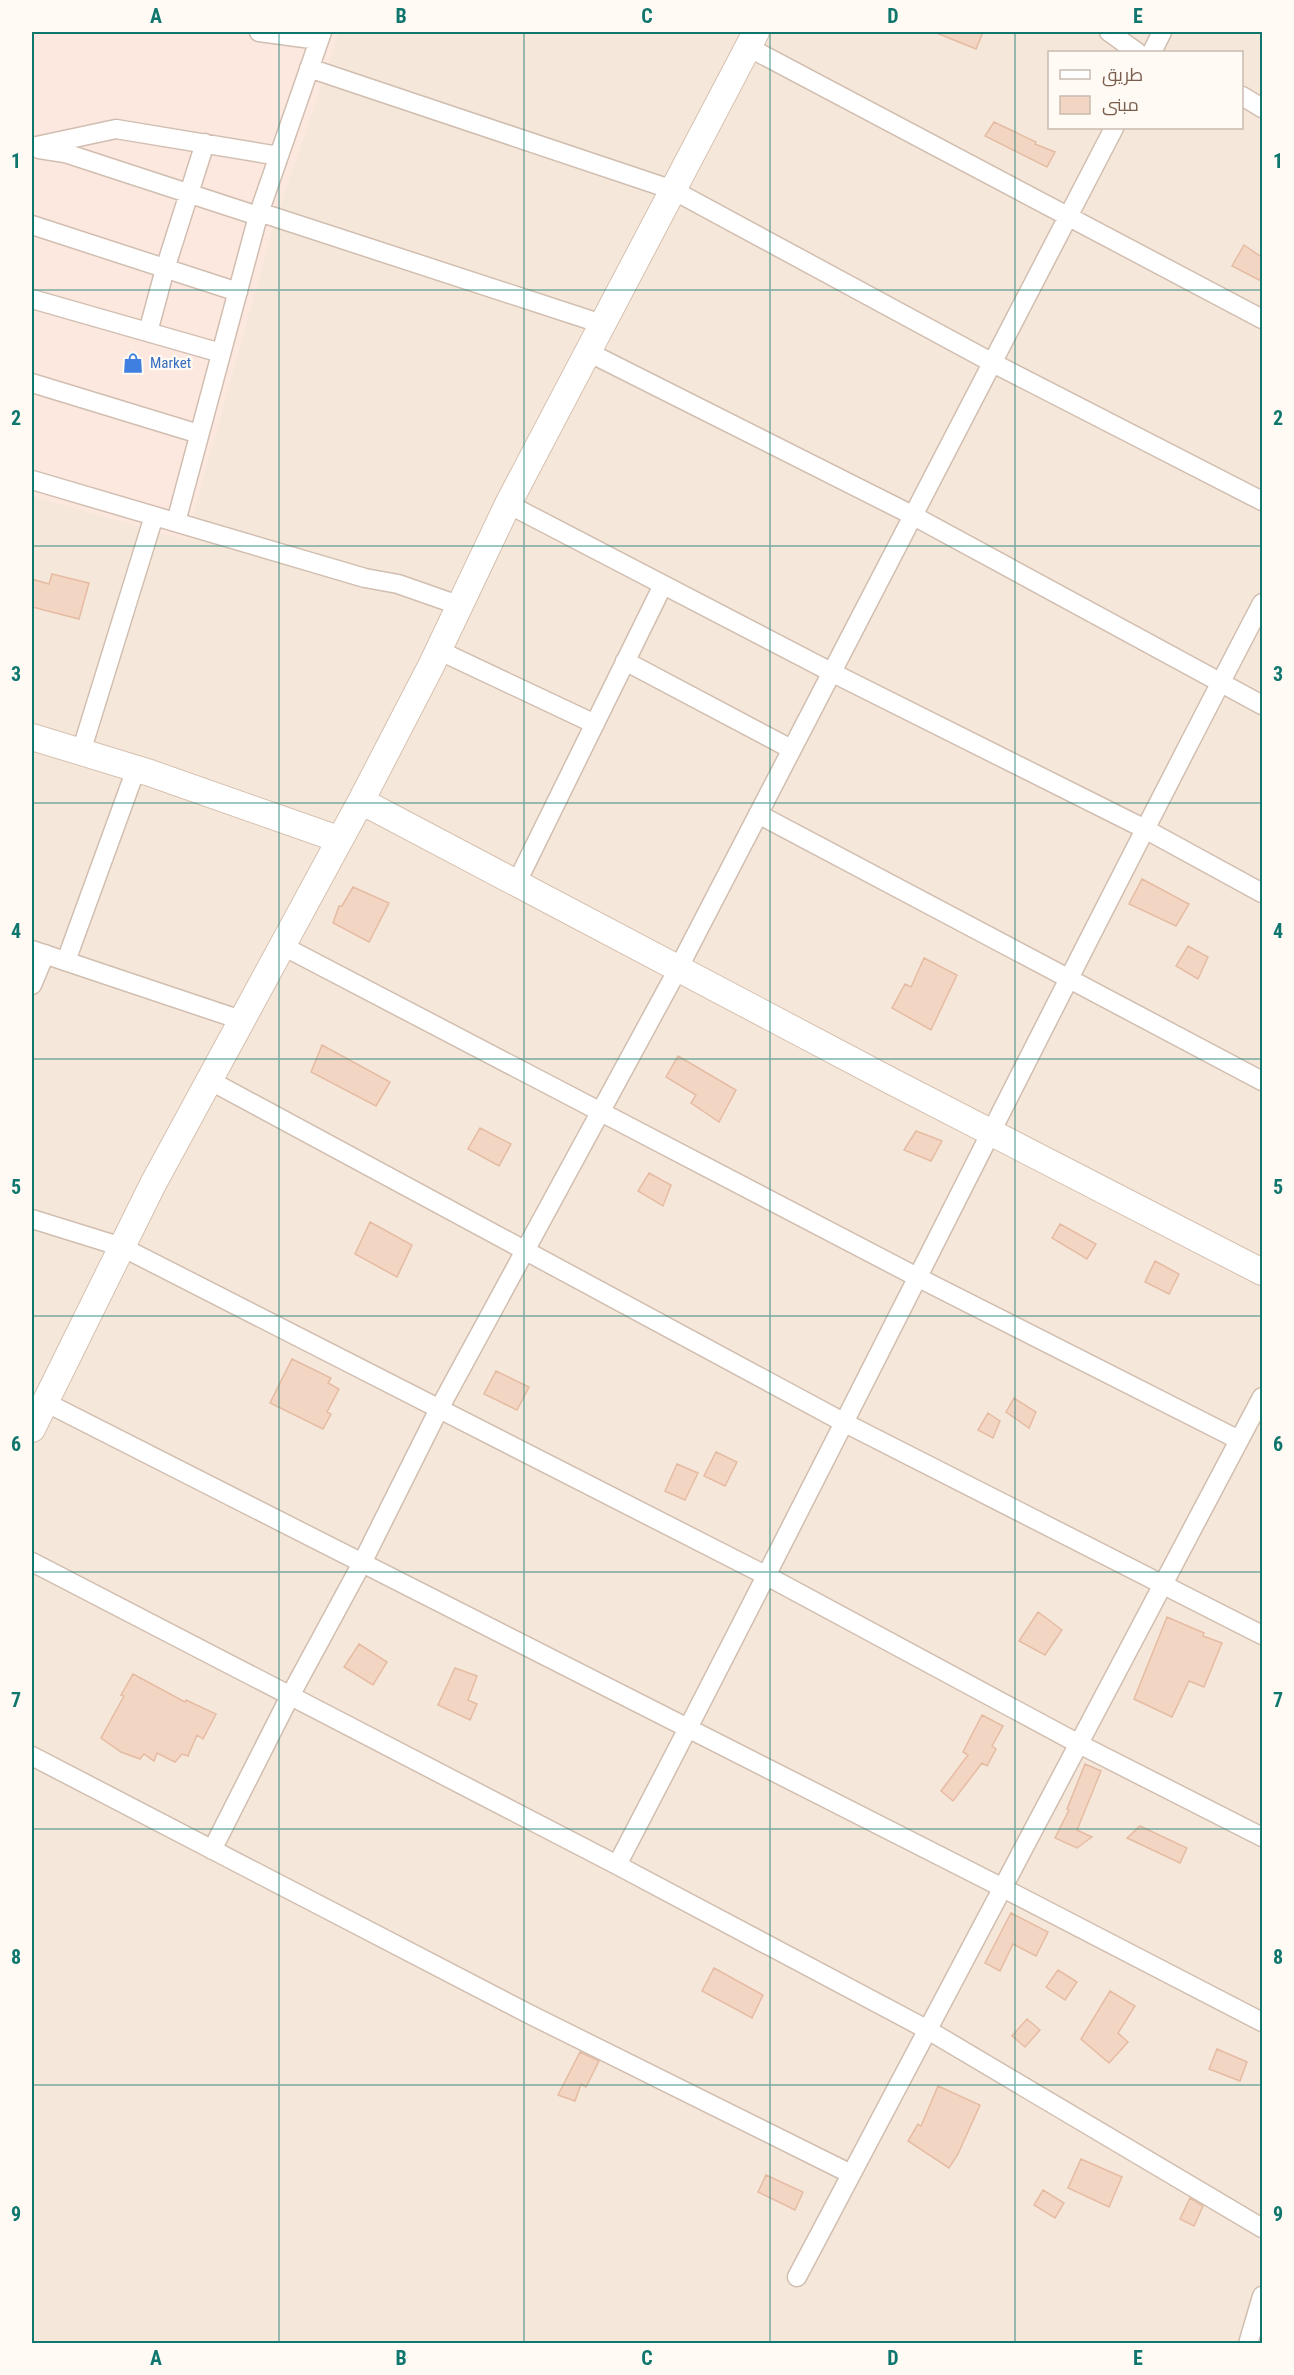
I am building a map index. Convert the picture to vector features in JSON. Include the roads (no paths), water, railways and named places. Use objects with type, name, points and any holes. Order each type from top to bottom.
[{"type":"street","points":[[176,522],[259,214],[320,36],[259,32]]},
{"type":"street","points":[[1109,32],[1136,51]]},
{"type":"street","points":[[1152,51],[1162,32]]},
{"type":"street","points":[[32,1428],[208,1080],[338,839],[361,801],[438,650],[508,504],[752,39],[1068,216],[1263,319]]},
{"type":"street","points":[[309,68],[673,190],[991,362],[1263,501]]},
{"type":"street","points":[[1243,97],[1263,108]]},
{"type":"street","points":[[32,147],[116,129],[279,156]]},
{"type":"street","points":[[212,1850],[290,1696],[362,1563],[439,1409],[678,969],[1113,129]]},
{"type":"street","points":[[148,332],[165,268],[205,143]]},
{"type":"street","points":[[32,147],[65,153],[602,324]]},
{"type":"street","points":[[32,225],[238,292]]},
{"type":"street","points":[[32,299],[221,353]]},
{"type":"street","points":[[588,352],[912,514],[1263,705]]},
{"type":"street","points":[[32,382],[200,434]]},
{"type":"street","points":[[32,480],[365,578],[398,584],[458,605]]},
{"type":"street","points":[[508,504],[1263,893]]},
{"type":"street","points":[[81,752],[154,516]]},
{"type":"street","points":[[516,884],[663,585]]},
{"type":"street","points":[[616,1865],[688,1729],[1144,830],[1263,603]]},
{"type":"street","points":[[438,650],[595,724]]},
{"type":"street","points":[[625,661],[791,749]]},
{"type":"street","points":[[32,737],[136,769],[338,839]]},
{"type":"street","points":[[66,961],[136,769]]},
{"type":"street","points":[[361,801],[678,969],[1263,1272]]},
{"type":"street","points":[[758,814],[1068,980],[1263,1081]]},
{"type":"street","points":[[281,945],[917,1277],[1239,1440]]},
{"type":"street","points":[[32,985],[38,952],[241,1020]]},
{"type":"street","points":[[208,1080],[843,1422],[1263,1635]]},
{"type":"street","points":[[32,1219],[122,1247],[766,1576],[1079,1744],[1263,1837]]},
{"type":"street","points":[[797,2277],[1263,1396]]},
{"type":"street","points":[[45,1402],[1263,2022]]},
{"type":"street","points":[[32,1562],[616,1865],[927,2030],[1263,2228]]},
{"type":"street","points":[[32,1756],[529,2014],[852,2174]]},
{"type":"street","points":[[1248,2343],[1263,2296]]},
{"type":"place","name":"Market","points":[[133,363]]}]
